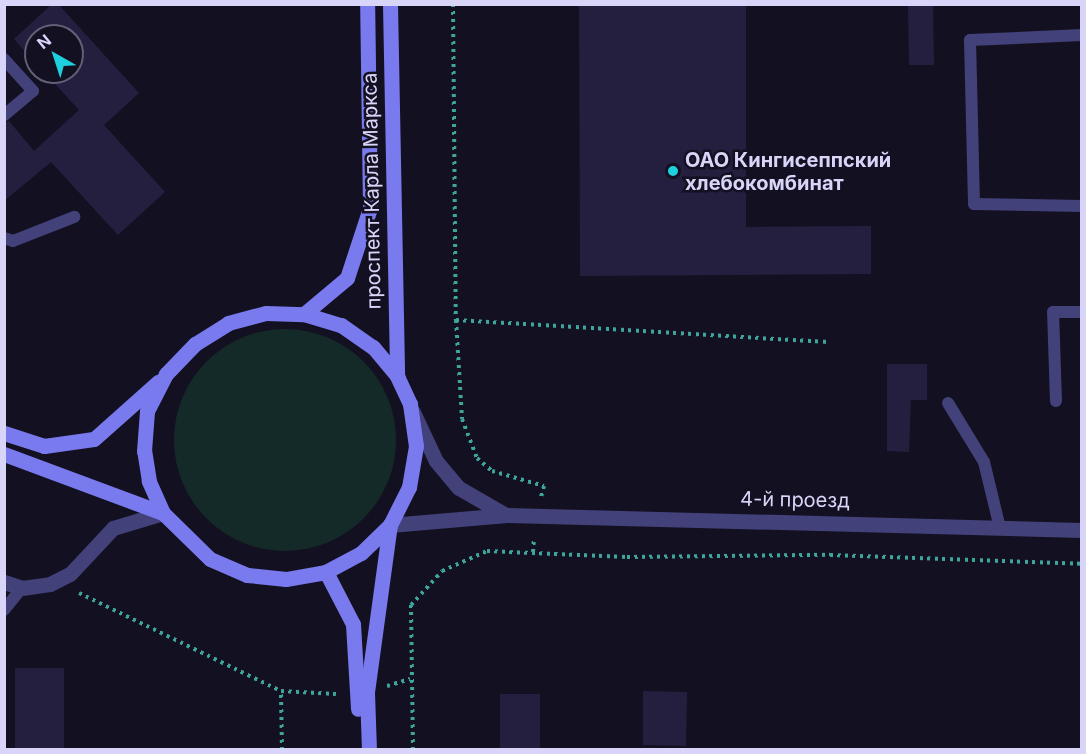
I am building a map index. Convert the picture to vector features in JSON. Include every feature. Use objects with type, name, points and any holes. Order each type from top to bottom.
[{"type":"main road","points":[[304,314],[347,278],[370,208],[367,4]]},
{"type":"main road","name":"проспект Карла Маркса","points":[[390,4],[397,376]]},
{"type":"main road","name":"проспект Карла Маркса","points":[[369,750],[367,692],[390,525],[409,487],[414,456],[410,404],[397,376],[373,347],[341,325],[304,314],[266,313],[228,323],[195,344],[166,374],[147,411],[144,452],[163,513],[210,559],[247,575],[286,579],[326,572],[361,553],[390,525]]},
{"type":"main road","points":[[4,433],[44,446],[94,439],[166,374]]},
{"type":"main road","points":[[4,454],[163,513]]},
{"type":"main road","points":[[326,572],[353,624],[359,750]]},
{"type":"street","name":"4-й проезд","points":[[410,404],[436,461],[459,488],[507,515]]},
{"type":"street","points":[[4,582],[22,588],[55,582],[70,574],[113,528],[163,513]]},
{"type":"street","name":"4-й проезд","points":[[390,525],[507,515],[1082,530]]},
{"type":"lane","points":[[1082,35],[970,40],[974,204],[1082,206]]},
{"type":"lane","points":[[4,59],[33,91],[4,115]]},
{"type":"lane","points":[[4,238],[13,241],[74,217]]},
{"type":"lane","points":[[1056,401],[1053,312],[1082,312]]},
{"type":"lane","points":[[948,403],[984,462],[999,528]]},
{"type":"lane","points":[[4,610],[22,588]]},
{"type":"path","points":[[453,4],[456,320],[462,419],[469,444],[492,471],[544,486]]},
{"type":"path","points":[[456,320],[828,342]]},
{"type":"path","points":[[413,750],[411,605],[442,571],[487,551],[627,557],[830,555],[1082,564]]},
{"type":"path","points":[[55,582],[281,692],[358,695]]},
{"type":"path","points":[[281,692],[282,750]]},
{"type":"green space","points":[[274,329],[296,329],[328,337],[364,361],[388,397],[394,418],[396,440],[394,462],[388,483],[364,519],[328,543],[296,551],[274,551],[242,543],[214,526],[199,511],[182,483],[174,451],[174,429],[182,397],[199,369],[214,354],[242,337]]},
{"type":"building","points":[[52,4],[58,4],[76,24],[30,24]]},
{"type":"building","points":[[579,4],[746,4],[746,227],[871,226],[871,274],[580,276]]},
{"type":"building","points":[[908,4],[933,4],[934,65],[909,65]]},
{"type":"building","points":[[24,30],[24,50],[14,39]]},
{"type":"building","points":[[84,33],[139,93],[104,125],[165,192],[118,235],[51,162],[4,201],[4,123],[9,121],[34,151],[79,110],[55,84],[84,84]]},
{"type":"building","points":[[887,364],[927,364],[927,400],[911,400],[909,452],[887,451]]},
{"type":"building","points":[[15,668],[64,668],[64,750],[15,750]]},
{"type":"building","points":[[643,691],[687,692],[686,746],[643,745]]},
{"type":"building","points":[[500,694],[540,694],[540,750],[500,750]]},
{"type":"place","name":"ОАО Кингисеппский хлебокомбинат","points":[[673,171]]}]
